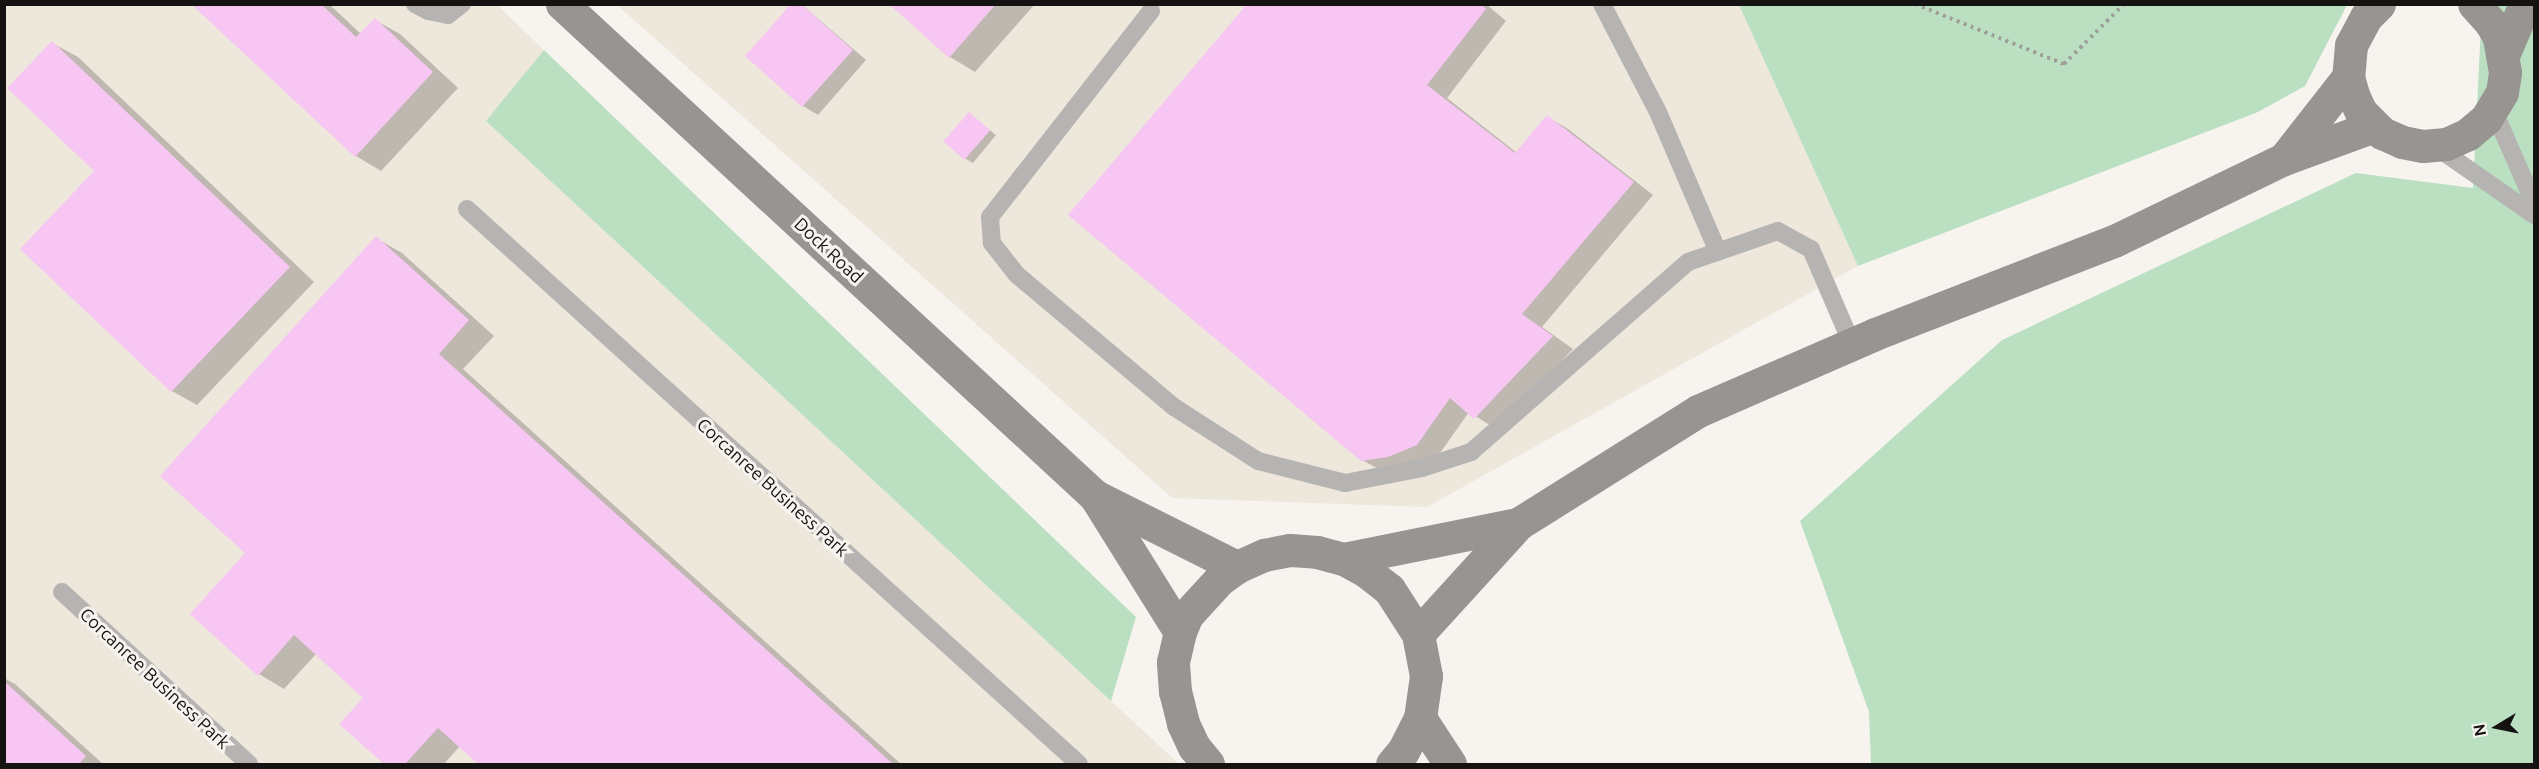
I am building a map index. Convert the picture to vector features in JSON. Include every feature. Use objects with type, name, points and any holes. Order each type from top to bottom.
[{"type":"street","name":"Dock Road","points":[[562,4],[1095,496],[1180,632]]},
{"type":"street","points":[[2379,4],[2366,17],[2354,38],[2348,61],[2348,76],[2357,103],[2374,126],[2402,142],[2434,146],[2468,134],[2493,109],[2502,92],[2505,72],[2504,53],[2491,23],[2474,4]]},
{"type":"street","points":[[2504,53],[2525,4]]},
{"type":"street","points":[[2284,159],[2348,76]]},
{"type":"street","points":[[1418,634],[1518,524],[1698,411],[1852,344],[2114,241],[2284,159],[2374,126]]},
{"type":"street","name":"Dock Road","points":[[1095,496],[1237,567]]},
{"type":"street","points":[[1344,559],[1518,524]]},
{"type":"street","points":[[1208,765],[1194,747],[1183,723],[1176,692],[1173,662],[1180,632],[1187,615],[1202,596],[1237,567],[1264,555],[1290,550],[1317,552],[1344,559],[1389,589],[1418,634],[1426,676],[1420,718],[1403,751],[1392,765]]},
{"type":"street","points":[[1420,718],[1450,765]]},
{"type":"lane","points":[[415,4],[428,11],[448,15],[462,4]]},
{"type":"lane","points":[[1602,4],[1658,112],[1718,252]]},
{"type":"lane","points":[[1151,11],[990,217],[992,243],[1016,274],[1174,407],[1258,461],[1345,483],[1422,468],[1472,452],[1688,262],[1778,231],[1811,249],[1852,344]]},
{"type":"lane","points":[[2493,109],[2535,203]]},
{"type":"lane","points":[[2434,146],[2535,215]]},
{"type":"lane","name":"Corcanree Business Park","points":[[467,209],[1079,765]]},
{"type":"lane","name":"Corcanree Business Park","points":[[62,592],[249,765]]},
{"type":"path","points":[[1915,4],[2064,63],[2124,4]]},
{"type":"shaded area","points":[[4,5],[497,5],[544,50],[487,122],[1179,764],[5,764]]},
{"type":"shaded area","points":[[617,5],[1739,5],[1858,266],[1427,507],[1172,498]]},
{"type":"green space","points":[[1739,5],[2347,5],[2305,86],[2258,112],[1858,266]]},
{"type":"green space","points":[[2482,5],[2534,5],[2534,764],[1871,764],[1869,712],[1800,521],[2002,340],[2356,173],[2473,188]]},
{"type":"green space","points":[[544,50],[1136,617],[1111,701],[486,121]]},
{"type":"building","points":[[191,4],[321,4],[356,37],[375,18],[433,72],[355,157]]},
{"type":"building","points":[[791,4],[801,4],[853,50],[802,107],[745,56]]},
{"type":"building","points":[[889,4],[996,4],[949,58]]},
{"type":"building","points":[[1247,4],[1481,4],[1486,9],[1427,85],[1515,153],[1547,115],[1634,182],[1522,314],[1553,336],[1474,419],[1450,398],[1417,445],[1388,457],[1361,461],[1068,215]]},
{"type":"building","points":[[52,41],[290,267],[171,392],[20,249],[94,171],[7,88]]},
{"type":"building","points":[[969,112],[990,130],[965,160],[943,141]]},
{"type":"building","points":[[376,236],[469,320],[439,354],[893,764],[478,764],[438,728],[405,764],[384,764],[339,724],[363,698],[294,635],[258,676],[190,614],[245,553],[160,476]]},
{"type":"building","points":[[4,681],[86,756],[79,764],[4,764]]}]
